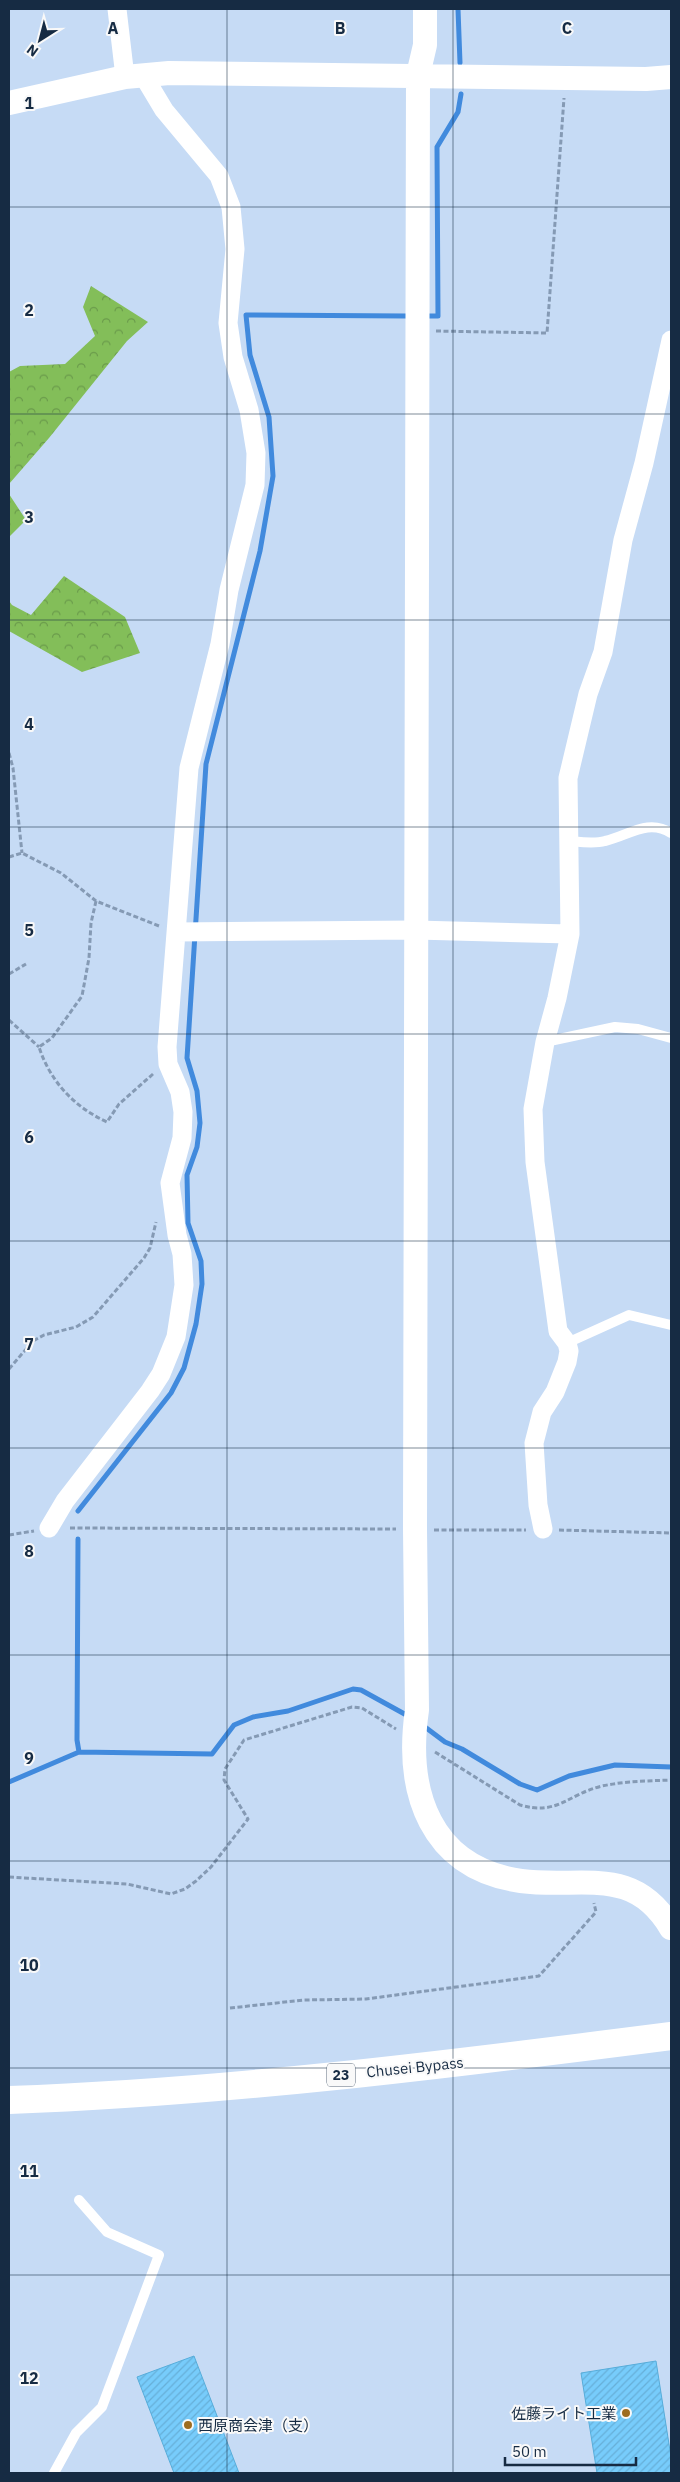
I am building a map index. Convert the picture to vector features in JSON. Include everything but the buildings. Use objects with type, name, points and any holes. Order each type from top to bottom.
[{"type":"highway","name":"Chusei Bypass","points":[[9,2100],[109,2096],[422,2067],[671,2036]]},
{"type":"street","points":[[49,1528],[76,1486],[150,1391],[161,1374],[176,1337],[184,1272],[170,1183],[182,1138],[183,1112],[180,1092],[169,1066],[168,1047],[180,931],[179,917],[189,768],[220,644],[229,590],[255,485],[256,453],[249,410],[233,357],[228,323],[235,249],[231,208],[219,176],[134,76],[117,9]]},
{"type":"street","points":[[425,9],[425,45],[418,76],[415,1529],[417,1710],[413,1739],[417,1778],[426,1816],[437,1833],[473,1867],[498,1877],[523,1881],[596,1882],[635,1891],[649,1899],[661,1911],[671,1928]]},
{"type":"street","points":[[9,103],[134,76],[169,73],[646,79],[671,77]]},
{"type":"street","points":[[543,1529],[538,1505],[534,1444],[542,1412],[555,1392],[567,1362],[567,1343],[558,1331],[533,1132],[533,1109],[545,1042],[560,988],[570,934],[568,778],[588,694],[603,652],[623,540],[644,463],[671,340]]},
{"type":"street","points":[[180,931],[416,930],[570,934]]},
{"type":"lane","points":[[570,841],[604,842],[646,826],[666,830],[671,833]]},
{"type":"lane","points":[[545,1042],[615,1027],[638,1029],[671,1038]]},
{"type":"lane","points":[[567,1343],[629,1315],[671,1325]]},
{"type":"lane","points":[[54,2473],[73,2438],[102,2407],[159,2255],[107,2232],[80,2200]]},
{"type":"path","points":[[418,330],[547,333],[566,78]]},
{"type":"path","points":[[9,753],[13,768],[22,853]]},
{"type":"path","points":[[9,857],[22,853],[60,873],[96,901],[180,931]]},
{"type":"path","points":[[39,1047],[52,1038],[82,996],[89,958],[91,923],[96,901]]},
{"type":"path","points":[[9,974],[26,964]]},
{"type":"path","points":[[9,1020],[39,1047],[44,1061],[64,1094],[106,1122],[119,1104],[145,1079],[169,1066]]},
{"type":"path","points":[[9,1369],[34,1341],[44,1336],[76,1327],[93,1317],[144,1258],[150,1248],[157,1220]]},
{"type":"path","points":[[9,1535],[49,1528],[415,1529],[469,1531],[543,1529],[671,1533]]},
{"type":"path","points":[[9,1877],[127,1884],[171,1894],[185,1889],[196,1882],[211,1867],[248,1819],[228,1791],[224,1780],[225,1769],[244,1740],[352,1708],[362,1708],[515,1802],[532,1809],[553,1808],[580,1793],[600,1786],[638,1781],[671,1780]]},
{"type":"path","points":[[230,2008],[304,2000],[366,1998],[539,1976],[596,1912],[596,1905],[591,1900]]},
{"type":"green space","points":[[91,286],[148,322],[127,341],[49,438],[9,484],[9,372],[20,366],[65,364],[95,336],[83,307]]},
{"type":"green space","points":[[9,494],[26,520],[9,537]]},
{"type":"green space","points":[[64,576],[125,617],[140,653],[82,672],[9,631],[9,601],[12,605],[31,615]]},
{"type":"waterway","points":[[458,9],[460,63]]},
{"type":"waterway","points":[[425,316],[438,316],[437,147],[458,112],[461,94]]},
{"type":"waterway","points":[[78,1511],[171,1393],[184,1368],[196,1324],[202,1284],[201,1261],[188,1223],[187,1175],[197,1147],[200,1123],[197,1091],[187,1058],[206,764],[260,551],[273,476],[269,417],[250,355],[246,315],[406,316]]},
{"type":"waterway","points":[[78,1539],[77,1740],[79,1752]]},
{"type":"waterway","points":[[9,1782],[79,1752],[212,1754],[234,1725],[253,1717],[288,1711],[353,1689],[361,1690],[410,1717]]},
{"type":"waterway","points":[[421,1724],[445,1742],[462,1749],[520,1784],[537,1790],[569,1776],[615,1765],[671,1767]]},
{"type":"place","name":"佐藤ライト工業","points":[[626,2413]]},
{"type":"place","name":"西原商会津（支）","points":[[188,2425]]}]
